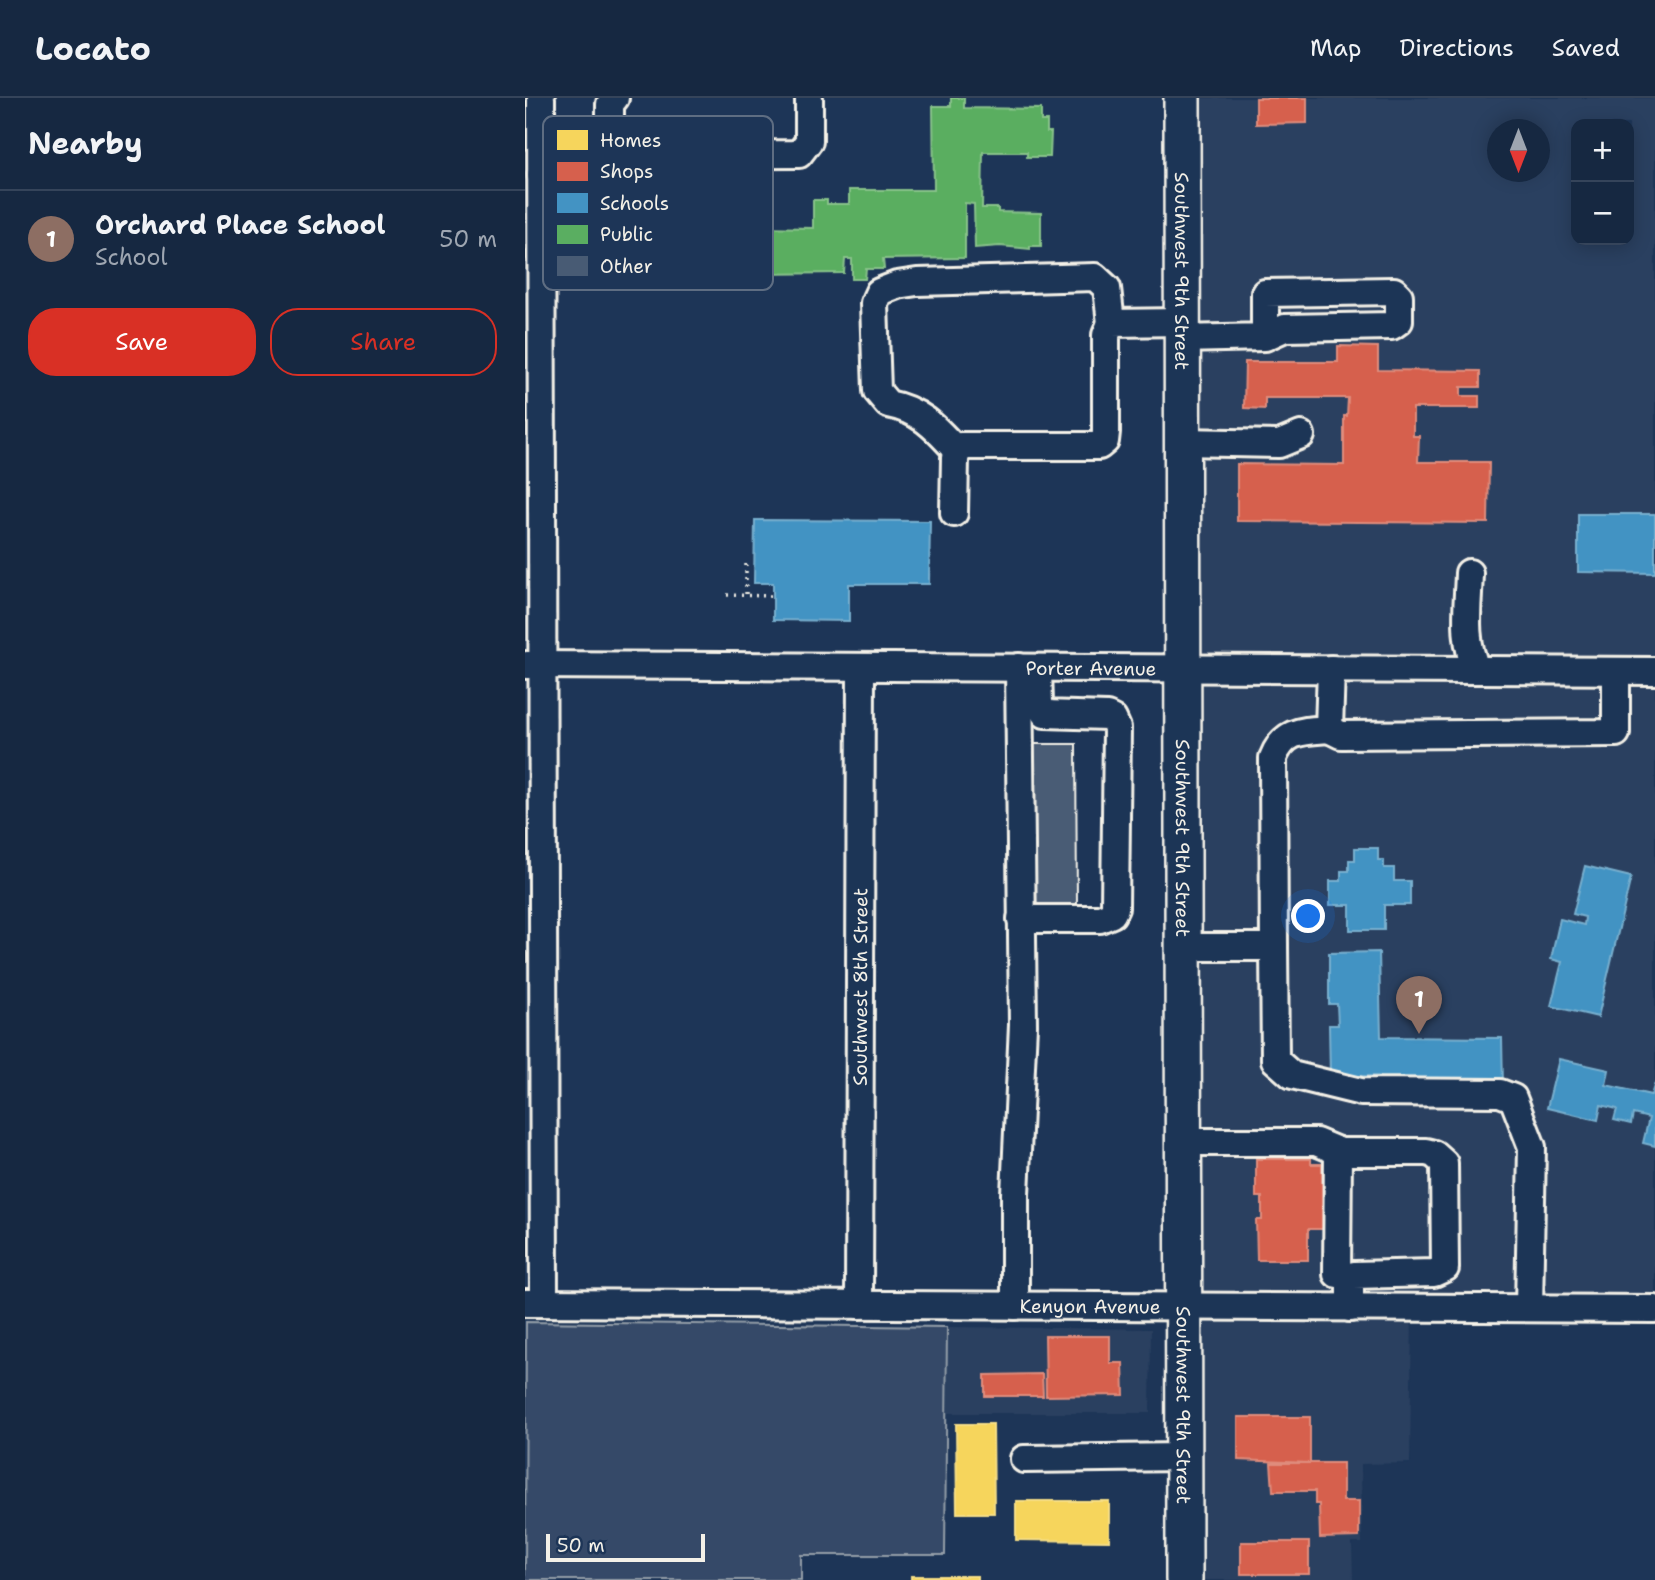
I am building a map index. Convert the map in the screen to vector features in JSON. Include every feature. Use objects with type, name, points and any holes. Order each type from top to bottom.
[{"type":"main road","name":"Southwest 9th Street","points":[[1182,98],[1184,1580]]},
{"type":"street","points":[[535,1303],[534,665],[541,98]]},
{"type":"street","points":[[610,116],[610,104],[615,98]]},
{"type":"street","points":[[773,154],[799,154],[809,141],[809,98]]},
{"type":"street","points":[[954,513],[956,450],[924,416],[907,408],[888,404],[877,391],[874,303],[880,292],[897,285],[917,282],[1095,277],[1107,288],[1111,323],[1106,335],[1105,441],[1099,446],[968,445],[956,450]]},
{"type":"street","points":[[1111,323],[1265,337],[1285,328],[1392,326],[1399,321],[1399,296],[1394,292],[1265,293],[1265,337]]},
{"type":"street","points":[[1183,442],[1279,444],[1301,435]]},
{"type":"street","points":[[1469,573],[1467,635],[1469,655],[1477,670]]},
{"type":"street","name":"Porter Avenue","points":[[534,665],[1655,671]]},
{"type":"street","name":"Southwest 8th Street","points":[[859,1305],[862,667]]},
{"type":"street","points":[[1015,1306],[1015,1194],[1023,1026],[1021,919],[1029,668]]},
{"type":"street","points":[[1021,919],[1100,919],[1112,914],[1115,908],[1117,728],[1113,719],[1107,716],[1045,714],[1039,704],[1029,668]]},
{"type":"street","points":[[1329,729],[1331,669]]},
{"type":"street","points":[[1529,1308],[1532,1147],[1513,1098],[1500,1093],[1361,1092],[1292,1075],[1275,1060],[1273,758],[1287,735],[1298,731],[1329,729],[1341,735],[1616,733],[1616,671]]},
{"type":"street","points":[[1183,947],[1274,947]]},
{"type":"street","points":[[1184,1142],[1316,1142],[1338,1151],[1426,1152],[1434,1154],[1444,1163],[1445,1268],[1434,1273],[1359,1274],[1325,1281],[1337,1308]]},
{"type":"street","points":[[1338,1151],[1343,1276]]},
{"type":"street","name":"Kenyon Avenue","points":[[535,1303],[1655,1308]]},
{"type":"street","points":[[1024,1459],[1184,1457]]},
{"type":"path","points":[[746,564],[746,596]]},
{"type":"path","points":[[727,595],[773,596]]},
{"type":"shaded area","points":[[1182,98],[1655,98],[1655,1309],[1412,1308],[1410,1463],[1361,1464],[1362,1543],[1352,1543],[1353,1580],[1184,1580]]},
{"type":"shaded area","points":[[526,1322],[947,1327],[945,1555],[801,1555],[801,1580],[525,1580]]},
{"type":"shaded area","points":[[947,1327],[1151,1329],[1150,1413],[948,1413]]},
{"type":"building: Homes","points":[[956,1424],[993,1424],[994,1513],[957,1513]]},
{"type":"building: Homes","points":[[1016,1501],[1109,1501],[1109,1541],[1016,1540]]},
{"type":"building: Homes","points":[[911,1576],[977,1576],[977,1580],[911,1580]]},
{"type":"building: Shops","points":[[1256,98],[1307,98],[1307,123],[1256,124]]},
{"type":"building: Shops","points":[[1338,346],[1378,347],[1378,370],[1480,371],[1480,387],[1461,387],[1461,396],[1479,396],[1479,408],[1413,408],[1413,436],[1419,436],[1418,462],[1489,462],[1488,523],[1237,521],[1237,464],[1344,465],[1344,416],[1347,416],[1348,398],[1265,398],[1265,409],[1244,408],[1245,362],[1338,362]]},
{"type":"building: Shops","points":[[1256,1159],[1311,1159],[1311,1164],[1322,1164],[1323,1229],[1308,1229],[1308,1260],[1257,1260],[1256,1220],[1262,1220],[1262,1197],[1256,1197]]},
{"type":"building: Shops","points":[[1045,1336],[1110,1336],[1110,1363],[1123,1363],[1124,1395],[1046,1396]]},
{"type":"building: Shops","points":[[1042,1374],[1043,1396],[985,1396],[985,1375]]},
{"type":"building: Shops","points":[[1238,1417],[1310,1417],[1310,1463],[1238,1460]]},
{"type":"building: Shops","points":[[1271,1463],[1343,1463],[1343,1501],[1359,1501],[1359,1537],[1320,1538],[1319,1504],[1315,1504],[1315,1491],[1273,1491]]},
{"type":"building: Shops","points":[[1241,1542],[1309,1542],[1309,1574],[1241,1574]]},
{"type":"building: Schools","points":[[1578,514],[1655,514],[1655,573],[1578,572]]},
{"type":"building: Schools","points":[[755,520],[930,521],[929,584],[849,584],[849,621],[773,620],[773,583],[754,583]]},
{"type":"building: Schools","points":[[1355,848],[1378,848],[1378,860],[1384,860],[1384,868],[1394,868],[1394,881],[1410,881],[1410,905],[1384,905],[1384,930],[1350,930],[1350,905],[1330,905],[1330,881],[1341,881],[1341,871],[1349,871],[1349,860],[1355,860]]},
{"type":"building: Schools","points":[[1585,866],[1631,877],[1598,1017],[1551,1006],[1562,962],[1551,959],[1560,919],[1584,925],[1585,917],[1573,914]]},
{"type":"building: Schools","points":[[1379,952],[1381,1037],[1502,1038],[1503,1085],[1379,1089],[1380,1076],[1330,1076],[1329,1025],[1338,1025],[1337,1004],[1329,1004],[1329,953]]},
{"type":"building: Schools","points":[[1559,1059],[1609,1070],[1606,1085],[1651,1095],[1655,1083],[1655,1146],[1643,1143],[1649,1118],[1633,1114],[1631,1124],[1614,1120],[1617,1109],[1601,1105],[1598,1120],[1547,1108]]},
{"type":"building: Public","points":[[951,98],[964,98],[964,108],[1041,109],[1041,121],[1047,121],[1047,132],[1051,132],[1050,157],[1027,157],[1027,152],[983,152],[982,208],[998,208],[998,212],[1041,213],[1041,246],[1030,246],[1030,249],[1000,246],[975,248],[974,204],[965,203],[965,258],[883,259],[884,269],[866,269],[865,279],[852,279],[852,259],[845,259],[844,273],[773,274],[773,227],[813,228],[813,200],[827,200],[827,204],[849,204],[849,190],[934,190],[933,106],[951,106]]},
{"type":"building: Other","points":[[1021,744],[1076,744],[1077,905],[1022,905]]},
{"type":"place","name":"Orchard Place School","points":[[1419,1034]]}]
